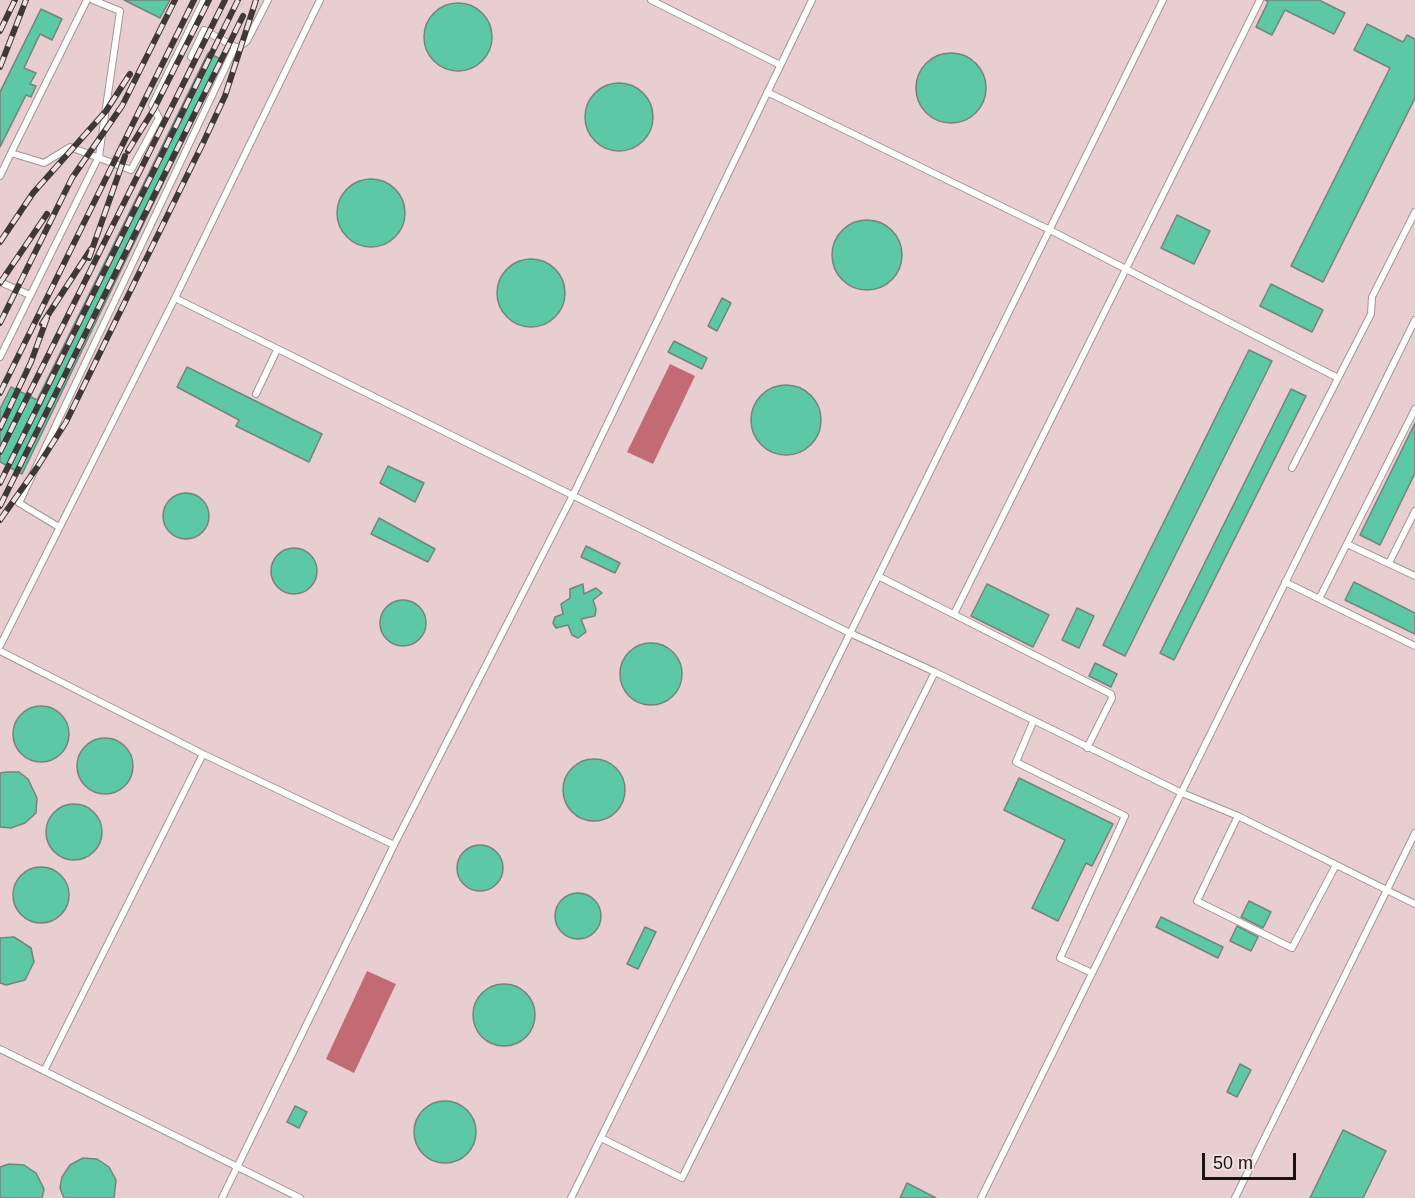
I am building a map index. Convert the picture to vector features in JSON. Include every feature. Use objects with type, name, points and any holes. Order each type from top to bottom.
[{"type":"lane","points":[[0,176],[87,0]]},
{"type":"lane","points":[[0,357],[99,156],[120,11],[93,0]]},
{"type":"lane","points":[[11,153],[44,163],[69,147],[99,156],[131,170],[159,118],[152,105],[204,0]]},
{"type":"lane","points":[[191,57],[204,30],[239,47],[247,41],[268,0]]},
{"type":"lane","points":[[320,0],[0,649],[202,754],[394,845]]},
{"type":"lane","points":[[651,0],[780,65]]},
{"type":"lane","points":[[222,1198],[394,845],[573,495],[812,0]]},
{"type":"lane","points":[[571,1198],[852,634],[1163,0]]},
{"type":"lane","points":[[954,614],[1260,0]]},
{"type":"lane","points":[[59,527],[19,503],[235,47]]},
{"type":"lane","points":[[766,92],[1050,230],[1338,378]]},
{"type":"lane","points":[[1292,468],[1371,314],[1372,297],[1415,212]]},
{"type":"lane","points":[[0,282],[30,295]]},
{"type":"lane","points":[[175,298],[852,634],[1182,793],[1238,816],[1415,904]]},
{"type":"lane","points":[[981,1198],[1415,320]]},
{"type":"lane","points":[[256,394],[277,350]]},
{"type":"lane","points":[[1319,599],[1415,409]]},
{"type":"lane","points":[[1389,563],[1415,511]]},
{"type":"lane","points":[[1347,544],[1415,576]]},
{"type":"lane","points":[[880,577],[1111,694],[1112,698],[1087,748]]},
{"type":"lane","points":[[1285,582],[1415,646]]},
{"type":"lane","points":[[601,1138],[682,1178],[935,672]]},
{"type":"lane","points":[[1033,722],[1016,762],[1125,816],[1060,958],[1092,973]]},
{"type":"lane","points":[[44,1071],[202,754]]},
{"type":"lane","points":[[1238,816],[1197,901],[1292,948],[1336,865]]},
{"type":"lane","points":[[1235,1198],[1415,833]]},
{"type":"lane","points":[[0,1049],[300,1198]]},
{"type":"shaded area","points":[[0,0],[1415,0],[1415,1198],[0,1198]]},
{"type":"shaded area","points":[[670,364],[695,376],[653,464],[627,452]]},
{"type":"shaded area","points":[[367,971],[396,984],[354,1073],[326,1059]]},
{"type":"building","points":[[124,0],[170,0],[160,18]]},
{"type":"building","points":[[1265,0],[1319,0],[1345,13],[1334,34],[1285,10],[1272,35],[1256,27],[1268,2]]},
{"type":"building","points":[[465,3],[477,9],[486,18],[492,30],[490,50],[482,61],[465,71],[451,71],[434,61],[426,50],[424,30],[434,13],[445,5]]},
{"type":"building","points":[[41,9],[62,19],[52,40],[40,34],[24,68],[36,73],[30,84],[36,86],[31,97],[26,95],[0,147],[0,92]]},
{"type":"building","points":[[1367,24],[1403,42],[1407,35],[1415,39],[1415,98],[1323,282],[1291,266],[1390,68],[1354,50]]},
{"type":"building","points":[[208,53],[223,60],[22,474],[0,462],[0,409],[11,387],[37,400]]},
{"type":"building","points":[[951,53],[964,56],[976,63],[983,75],[986,88],[983,101],[976,113],[964,120],[951,123],[938,120],[926,113],[919,101],[916,88],[919,75],[926,63],[938,56]]},
{"type":"building","points":[[626,83],[638,89],[647,98],[653,110],[651,130],[643,141],[626,151],[612,151],[595,141],[587,130],[585,110],[595,93],[606,85]]},
{"type":"building","points":[[378,179],[390,185],[399,194],[405,206],[403,226],[395,237],[378,247],[364,247],[347,237],[339,226],[337,206],[347,189],[358,181]]},
{"type":"building","points":[[1177,215],[1210,231],[1194,264],[1161,248]]},
{"type":"building","points":[[867,220],[880,223],[892,230],[899,242],[902,255],[899,268],[892,280],[880,287],[867,290],[854,287],[842,280],[835,268],[832,255],[835,242],[842,230],[854,223]]},
{"type":"building","points":[[538,259],[550,265],[559,274],[565,286],[563,306],[555,317],[538,327],[524,327],[507,317],[499,306],[497,286],[507,269],[518,261]]},
{"type":"building","points":[[1271,284],[1323,310],[1312,332],[1260,306]]},
{"type":"building","points":[[722,298],[731,303],[717,331],[708,326]]},
{"type":"building","points":[[674,341],[707,358],[702,369],[668,352]]},
{"type":"building","points":[[1249,350],[1272,361],[1125,656],[1103,645]]},
{"type":"building","points":[[187,367],[322,434],[309,462],[236,426],[239,420],[177,387]]},
{"type":"building","points":[[786,385],[799,388],[811,395],[818,407],[821,420],[818,433],[811,445],[799,452],[786,455],[773,452],[761,445],[754,433],[751,420],[754,407],[761,395],[773,388]]},
{"type":"building","points":[[1291,389],[1306,396],[1174,660],[1160,653]]},
{"type":"building","points":[[1415,423],[1415,473],[1380,545],[1360,535]]},
{"type":"building","points":[[388,466],[424,483],[415,502],[380,483]]},
{"type":"building","points":[[186,493],[202,500],[209,516],[202,532],[186,539],[170,532],[163,516],[170,500]]},
{"type":"building","points":[[379,518],[435,549],[428,562],[371,534]]},
{"type":"building","points":[[586,546],[620,563],[615,573],[581,557]]},
{"type":"building","points":[[294,548],[310,555],[317,571],[310,587],[294,594],[278,587],[271,571],[278,555]]},
{"type":"building","points":[[1354,582],[1415,613],[1415,634],[1345,600]]},
{"type":"building","points":[[583,584],[584,594],[596,588],[602,593],[593,600],[596,609],[595,616],[581,619],[586,632],[578,638],[572,635],[568,625],[556,628],[553,623],[555,617],[563,614],[561,604],[570,598],[570,589]]},
{"type":"building","points":[[987,584],[1049,615],[1033,647],[971,616]]},
{"type":"building","points":[[403,600],[419,607],[426,623],[419,639],[403,646],[387,639],[380,623],[387,607]]},
{"type":"building","points":[[1077,608],[1094,616],[1079,648],[1062,640]]},
{"type":"building","points":[[651,643],[663,645],[673,652],[680,662],[682,674],[680,686],[673,696],[663,703],[651,705],[639,703],[629,696],[622,686],[620,674],[622,662],[629,652],[639,645]]},
{"type":"building","points":[[1095,663],[1117,674],[1111,687],[1089,676]]},
{"type":"building","points":[[41,706],[52,708],[61,714],[67,723],[69,734],[67,745],[61,754],[52,760],[41,762],[30,760],[21,754],[15,745],[13,734],[15,723],[21,714],[30,708]]},
{"type":"building","points":[[105,738],[116,740],[125,746],[131,755],[133,766],[131,777],[125,786],[116,792],[105,794],[94,792],[85,786],[79,777],[77,766],[79,755],[85,746],[94,740]]},
{"type":"building","points":[[594,759],[606,761],[616,768],[623,778],[625,790],[623,802],[616,812],[606,819],[594,821],[582,819],[572,812],[565,802],[563,790],[565,778],[572,768],[582,761]]},
{"type":"building","points":[[19,772],[28,779],[37,798],[36,813],[25,823],[11,828],[0,827],[0,773]]},
{"type":"building","points":[[1019,778],[1113,824],[1092,866],[1086,863],[1058,921],[1032,908],[1065,840],[1004,810]]},
{"type":"building","points":[[74,804],[85,806],[94,812],[100,821],[102,832],[100,843],[94,852],[85,858],[74,860],[63,858],[54,852],[48,843],[46,832],[48,821],[54,812],[63,806]]},
{"type":"building","points":[[480,845],[496,852],[503,868],[496,884],[480,891],[464,884],[457,868],[464,852]]},
{"type":"building","points":[[41,867],[52,869],[61,875],[67,884],[69,895],[67,906],[61,915],[52,921],[41,923],[30,921],[21,915],[15,906],[13,895],[15,884],[21,875],[30,869]]},
{"type":"building","points":[[578,893],[594,900],[601,916],[594,932],[578,939],[562,932],[555,916],[562,900]]},
{"type":"building","points":[[1249,901],[1271,912],[1263,928],[1241,917]]},
{"type":"building","points":[[1161,917],[1223,947],[1218,958],[1156,927]]},
{"type":"building","points":[[1237,926],[1258,937],[1251,951],[1230,941]]},
{"type":"building","points":[[645,927],[656,932],[638,969],[627,964]]},
{"type":"building","points":[[14,937],[31,948],[34,962],[25,980],[6,985],[0,983],[0,938]]},
{"type":"building","points":[[504,984],[516,986],[526,993],[533,1003],[535,1015],[533,1027],[526,1037],[516,1044],[504,1046],[492,1044],[482,1037],[475,1027],[473,1015],[475,1003],[482,993],[492,986]]},
{"type":"building","points":[[1240,1064],[1251,1070],[1237,1097],[1227,1092]]},
{"type":"building","points":[[445,1101],[457,1103],[467,1110],[474,1120],[476,1132],[474,1144],[467,1154],[457,1161],[445,1163],[433,1161],[423,1154],[416,1144],[414,1132],[416,1120],[423,1110],[433,1103]]},
{"type":"building","points":[[295,1106],[307,1112],[299,1128],[287,1122]]},
{"type":"building","points":[[1343,1130],[1386,1151],[1363,1198],[1310,1198]]},
{"type":"building","points":[[83,1158],[97,1159],[109,1167],[116,1180],[114,1198],[64,1198],[60,1188],[62,1177],[70,1165]]},
{"type":"building","points":[[9,1164],[24,1165],[36,1173],[44,1189],[42,1198],[0,1198],[0,1167]]},
{"type":"building","points":[[907,1183],[936,1198],[900,1198]]},
{"type":"railway","points":[[0,31],[15,0]]},
{"type":"railway","points":[[0,67],[26,0]]},
{"type":"railway","points":[[0,323],[72,178],[122,106],[175,0]]},
{"type":"railway","points":[[0,393],[194,0]]},
{"type":"railway","points":[[128,151],[154,109],[209,0]]},
{"type":"railway","points":[[0,452],[225,0]]},
{"type":"railway","points":[[0,483],[238,0]]},
{"type":"railway","points":[[0,520],[66,422],[225,96],[256,0]]},
{"type":"railway","points":[[0,506],[243,16]]},
{"type":"railway","points":[[0,242],[33,193],[106,111],[130,74]]},
{"type":"railway","points":[[89,258],[125,156]]},
{"type":"railway","points":[[0,283],[47,214]]},
{"type":"railway","points":[[42,324],[91,249]]},
{"type":"railway","points":[[0,428],[31,362],[47,318]]}]
